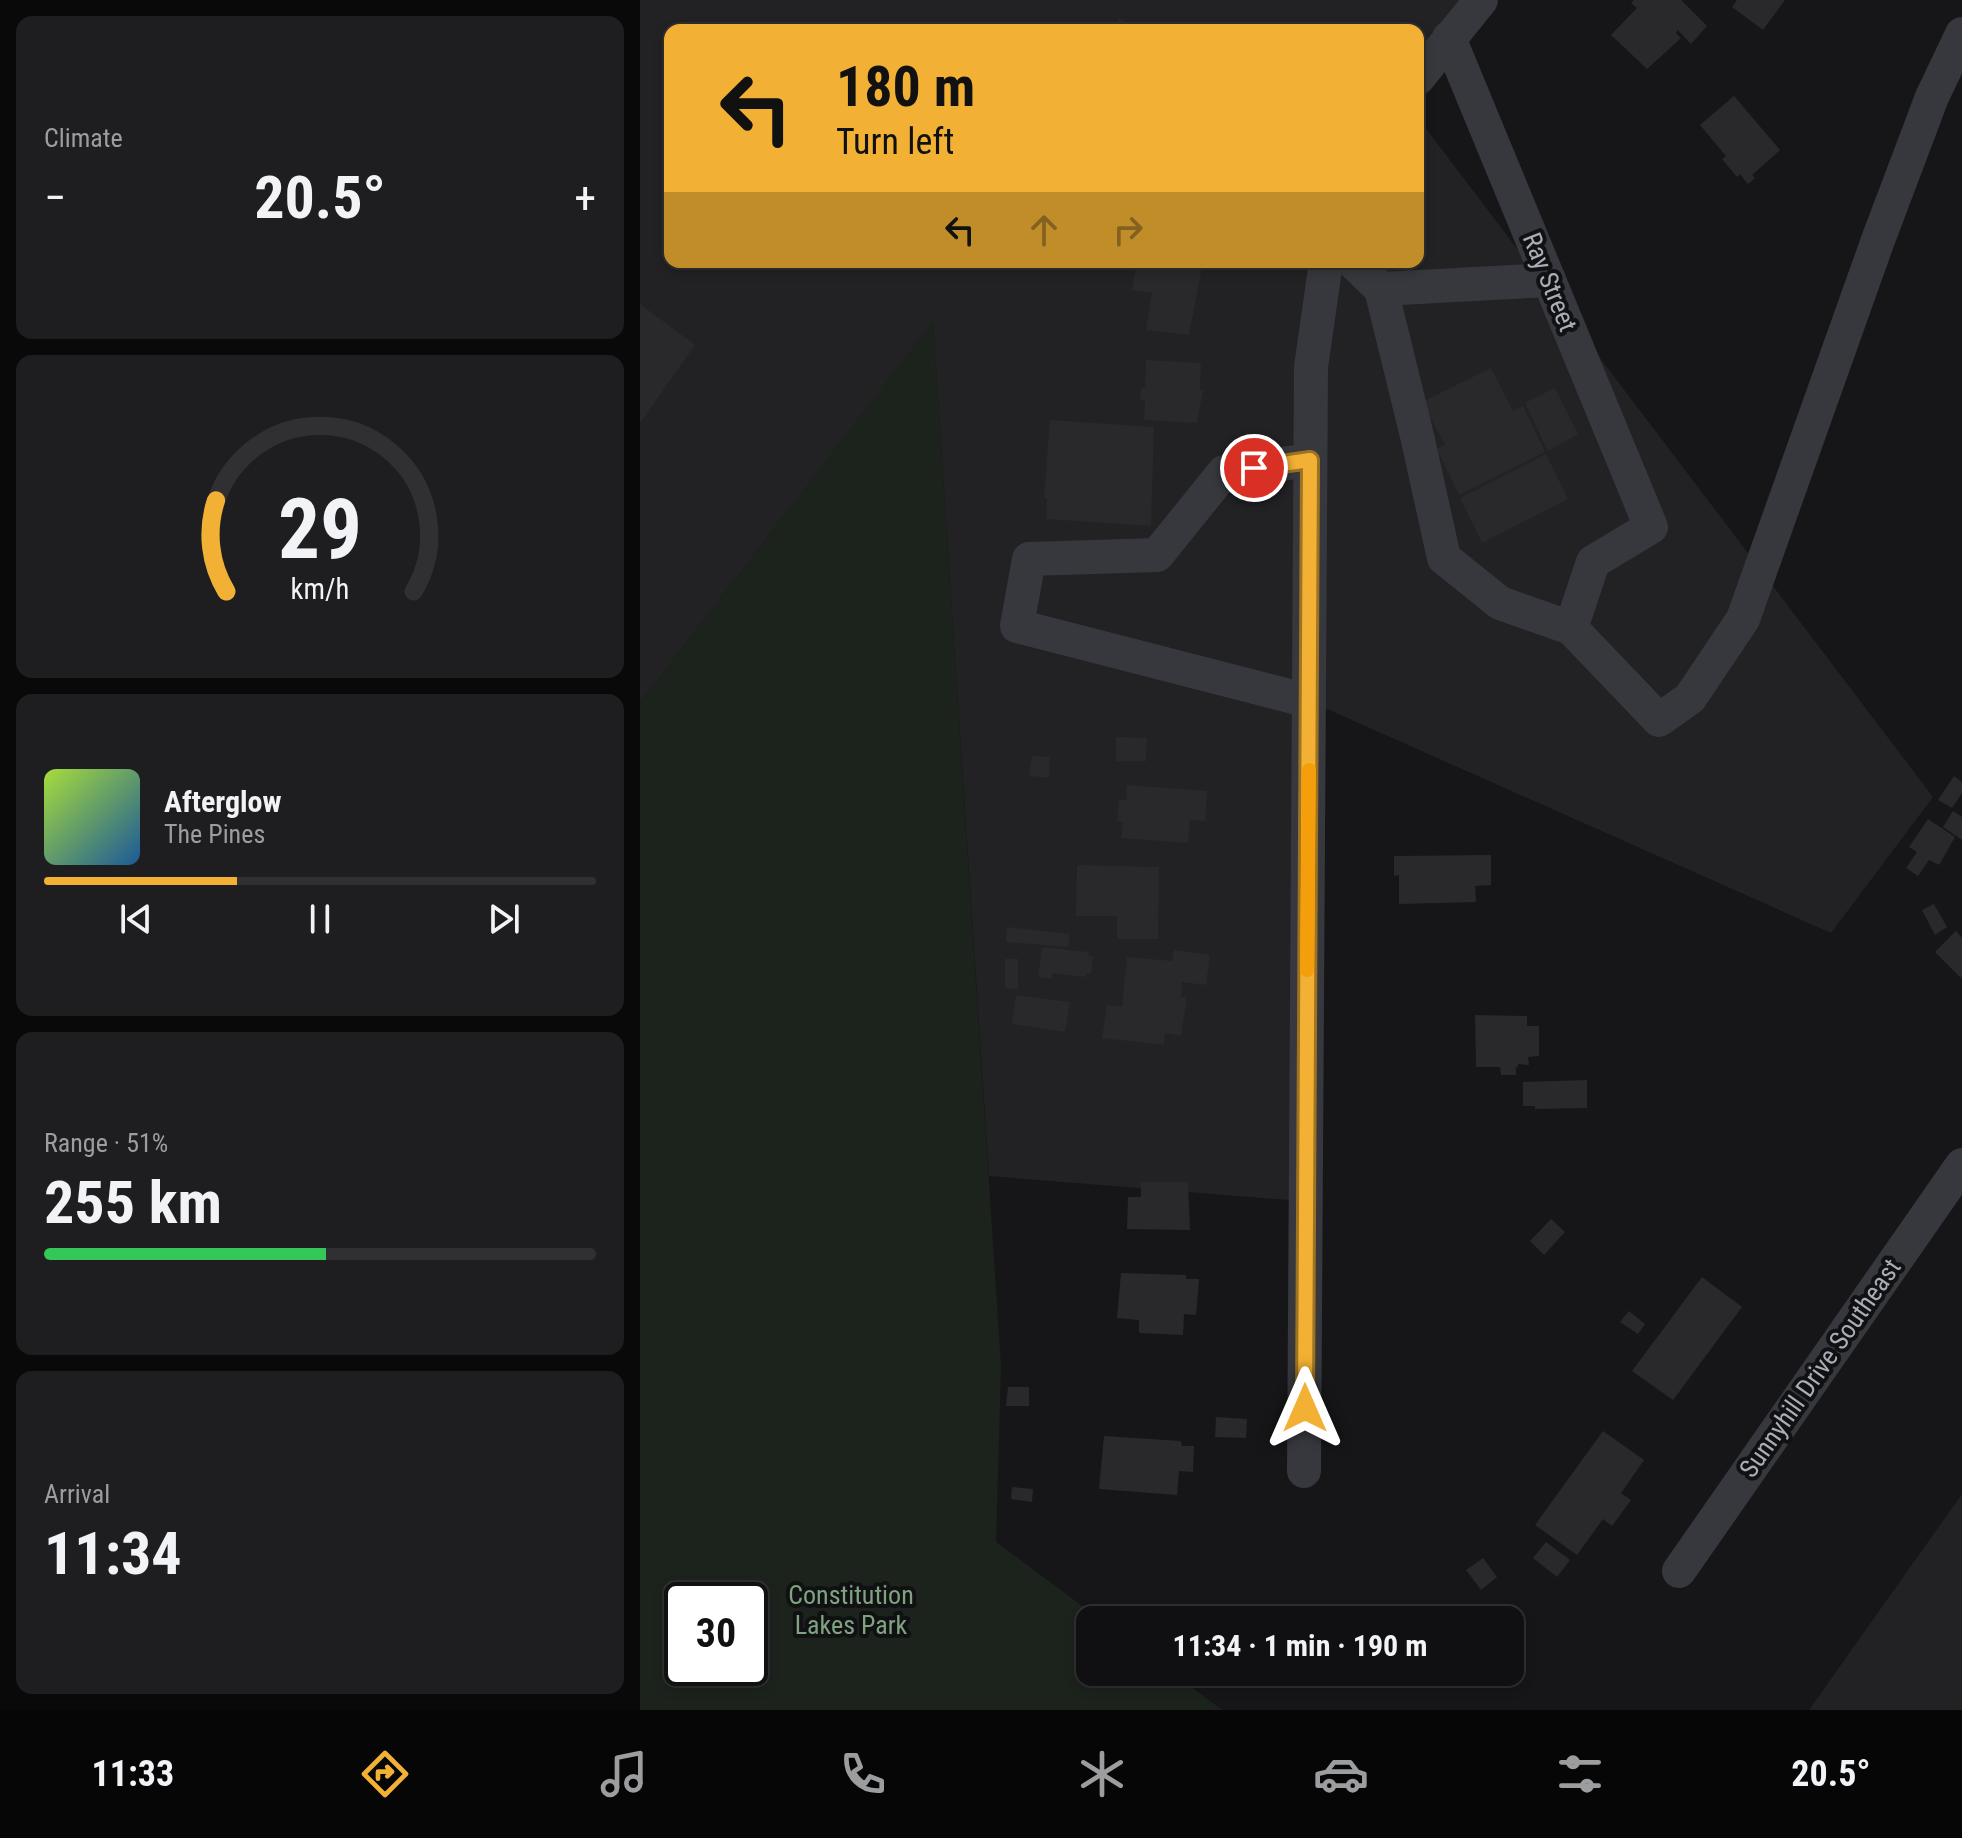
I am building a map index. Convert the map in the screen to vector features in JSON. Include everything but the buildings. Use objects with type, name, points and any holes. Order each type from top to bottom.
[{"type":"street","points":[[1424,70],[1481,0]]},
{"type":"street","points":[[1359,268],[1381,289],[1444,558],[1500,603],[1571,628],[1659,720],[1690,698],[1743,619],[1878,240],[1932,97],[1962,34]]},
{"type":"street","name":"Ray Street","points":[[1449,38],[1651,527],[1593,562],[1571,628]]},
{"type":"street","points":[[1304,1471],[1311,367],[1325,268]]},
{"type":"street","points":[[1381,289],[1549,280]]},
{"type":"street","points":[[1309,701],[1017,626],[1029,559],[1157,555],[1224,472],[1310,460]]},
{"type":"street","name":"Sunnyhill Drive Southeast","points":[[1679,1571],[1962,1165]]},
{"type":"shaded area","points":[[640,0],[1473,0],[1424,64],[1424,24],[664,24],[664,268],[1424,268],[1424,126],[1933,797],[1831,933],[1318,705],[1289,1200],[989,1176],[933,322],[640,703]]},
{"type":"shaded area","points":[[1962,1494],[1962,1710],[1809,1710]]},
{"type":"green space","name":"Constitution Lakes Park","points":[[933,321],[1001,1367],[996,1542],[1082,1606],[1076,1606],[1076,1686],[1190,1686],[1222,1710],[640,1710],[640,703]]},
{"type":"slow traffic","points":[[1307,970],[1309,770]]},
{"type":"route","points":[[1254,468],[1310,460],[1305,1408]]}]
